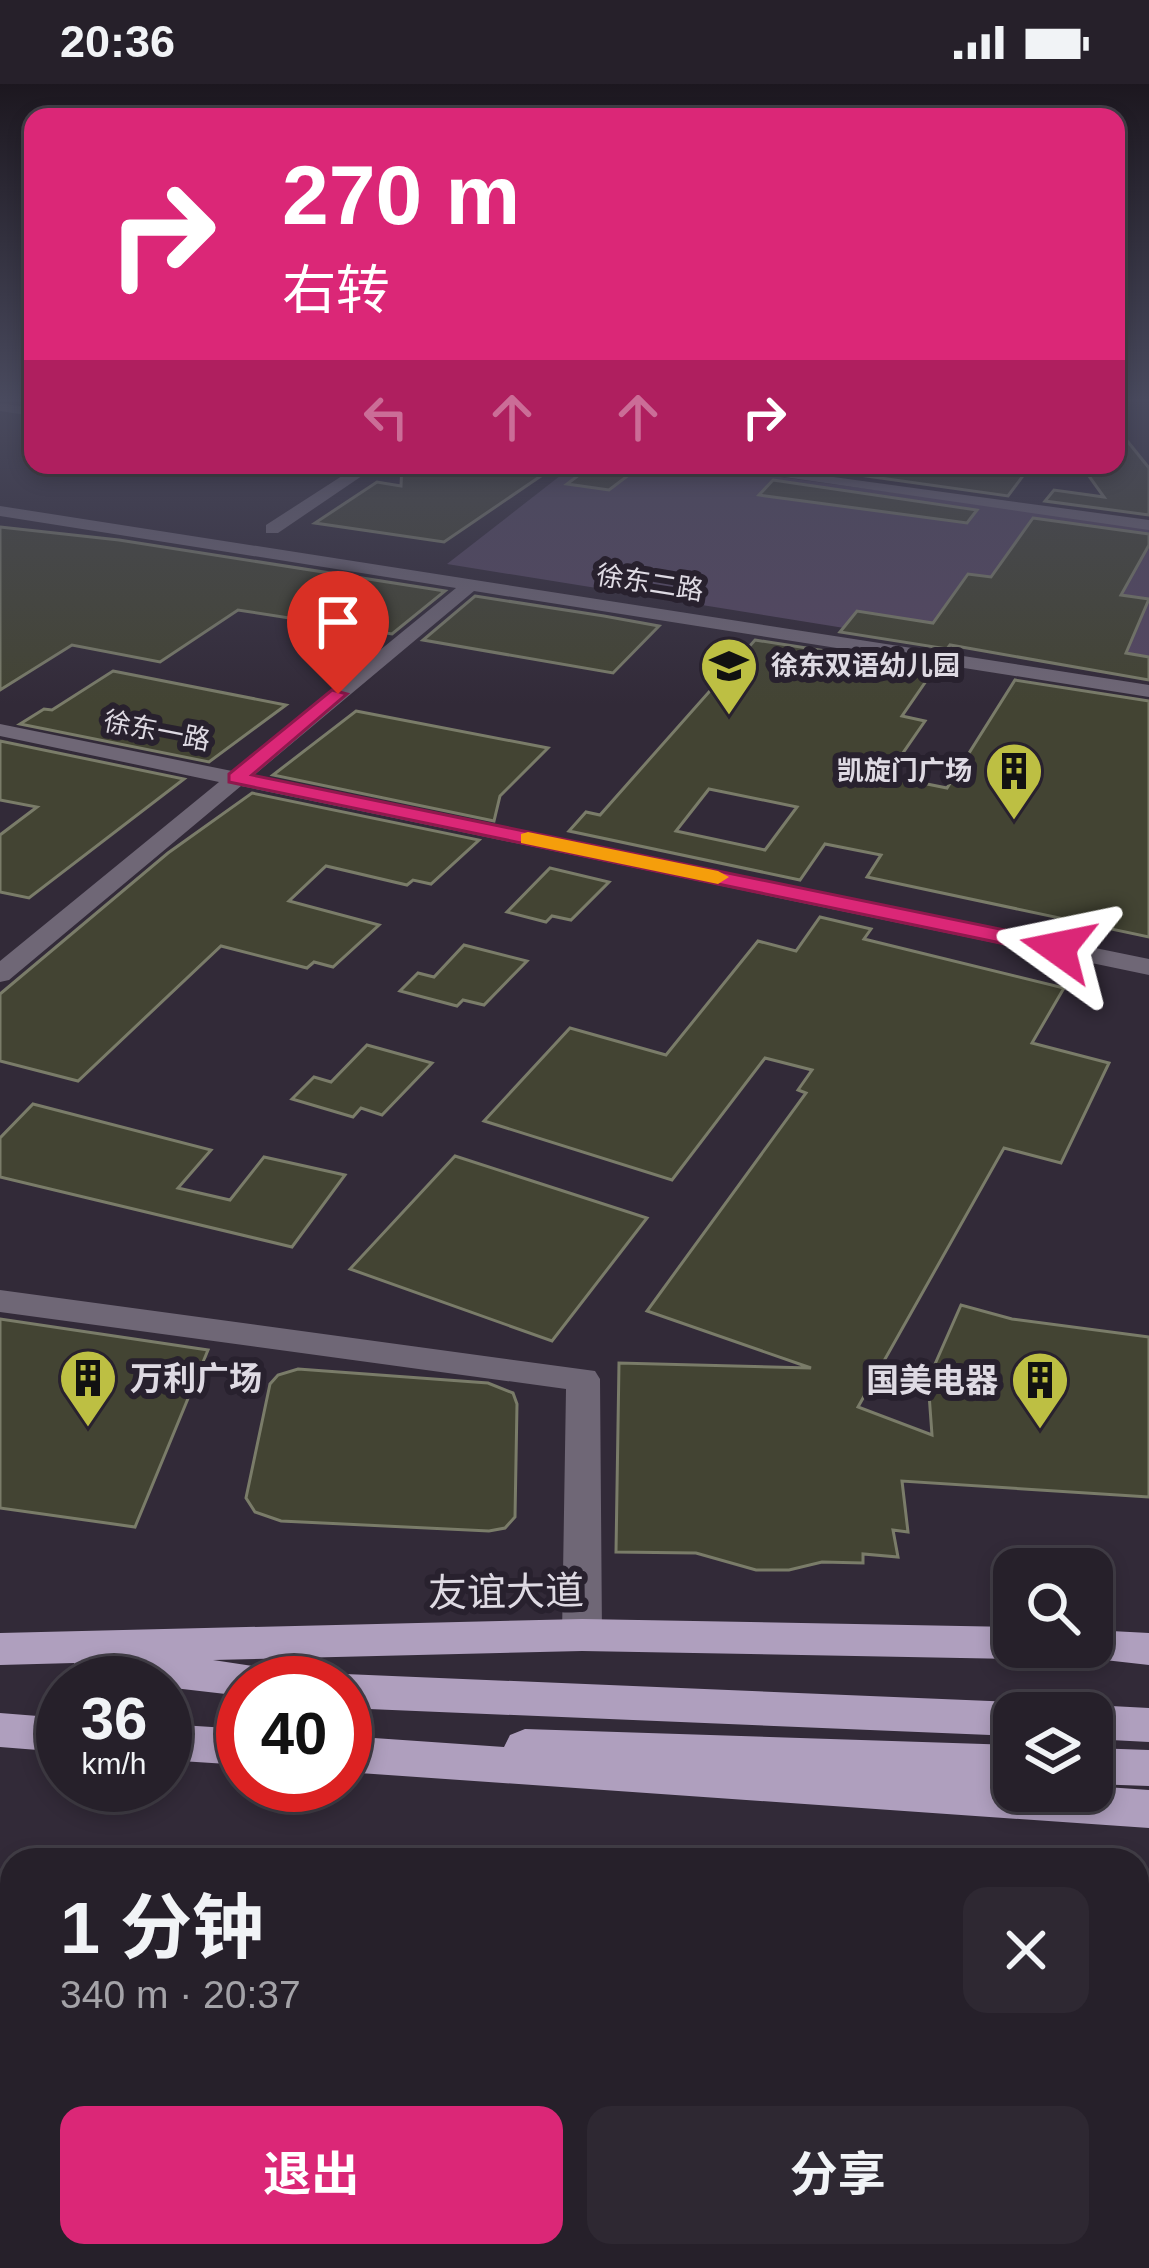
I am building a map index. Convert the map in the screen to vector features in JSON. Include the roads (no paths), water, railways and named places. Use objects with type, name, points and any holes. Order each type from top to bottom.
[{"type":"main road","name":"友谊大道","points":[[0,1650],[582,1635],[993,1643]]},
{"type":"main road","points":[[1113,1647],[1149,1649]]},
{"type":"main road","points":[[0,1650],[216,1676]]},
{"type":"main road","points":[[372,1692],[993,1718]]},
{"type":"main road","points":[[1113,1723],[1149,1725]]},
{"type":"main road","points":[[0,1730],[36,1732]]},
{"type":"main road","points":[[372,1742],[993,1762]]},
{"type":"main road","points":[[372,1756],[1149,1809]]},
{"type":"main road","points":[[1113,1767],[1149,1768]]},
{"type":"street","points":[[272,529],[317,500]]},
{"type":"street","points":[[965,500],[1149,525]]},
{"type":"street","name":"徐东二路","points":[[0,511],[1149,691]]},
{"type":"street","points":[[0,974],[474,582]]},
{"type":"street","name":"徐东一路","points":[[0,730],[1149,967]]},
{"type":"street","points":[[0,1301],[583,1379],[582,1635]]},
{"type":"place","name":"徐东双语幼儿园","points":[[729,717]]},
{"type":"place","name":"凯旋门广场","points":[[1014,822]]},
{"type":"place","name":"万利广场","points":[[88,1429]]},
{"type":"place","name":"国美电器","points":[[1040,1431]]}]
